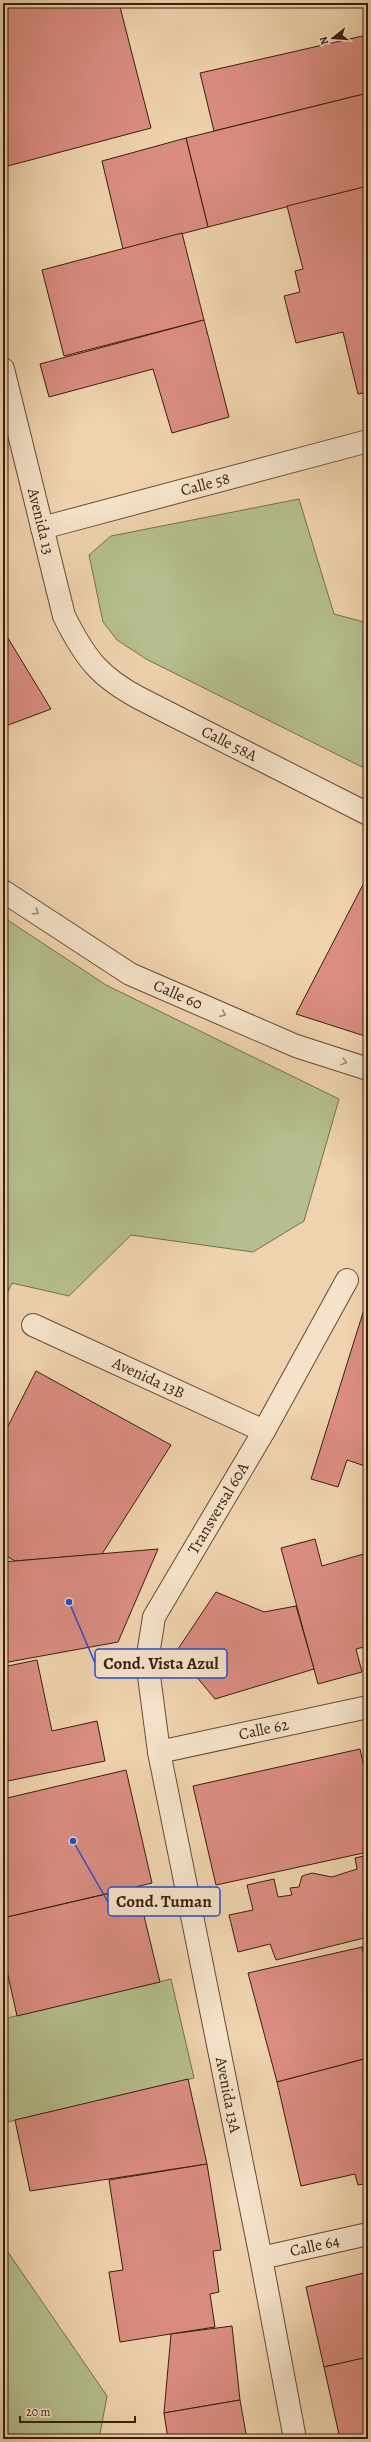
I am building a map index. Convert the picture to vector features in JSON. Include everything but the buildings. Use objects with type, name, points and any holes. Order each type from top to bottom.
[{"type":"street","name":"Avenida 13","points":[[3,370],[64,616],[76,641],[94,667]]},
{"type":"street","name":"Calle 58","points":[[42,528],[368,441]]},
{"type":"street","name":"Calle 58A","points":[[94,667],[115,685],[134,696],[368,814]]},
{"type":"street","name":"Calle 60","points":[[3,891],[130,974],[296,1046],[368,1069]]},
{"type":"street","name":"Transversal 60A","points":[[159,1752],[147,1661],[154,1617],[264,1431],[348,1280]]},
{"type":"street","name":"Avenida 13B","points":[[33,1325],[264,1431]]},
{"type":"street","name":"Calle 62","points":[[159,1752],[368,1707]]},
{"type":"street","name":"Avenida 13A","points":[[159,1752],[261,2258],[295,2439]]},
{"type":"street","name":"Calle 64","points":[[261,2258],[368,2234]]},
{"type":"green space","points":[[299,499],[334,614],[368,623],[368,770],[146,659],[117,640],[103,622],[89,555],[111,536]]},
{"type":"green space","points":[[3,917],[106,985],[339,1099],[304,1221],[253,1252],[131,1235],[69,1296],[12,1283],[3,1302]]},
{"type":"green space","points":[[171,1979],[194,2078],[3,2123],[3,2019]]},
{"type":"green space","points":[[3,2245],[107,2396],[99,2439],[3,2439]]},
{"type":"place","name":"Cond. Vista Azul","points":[[69,1602]]},
{"type":"place","name":"Cond. Tuman","points":[[73,1841]]}]
